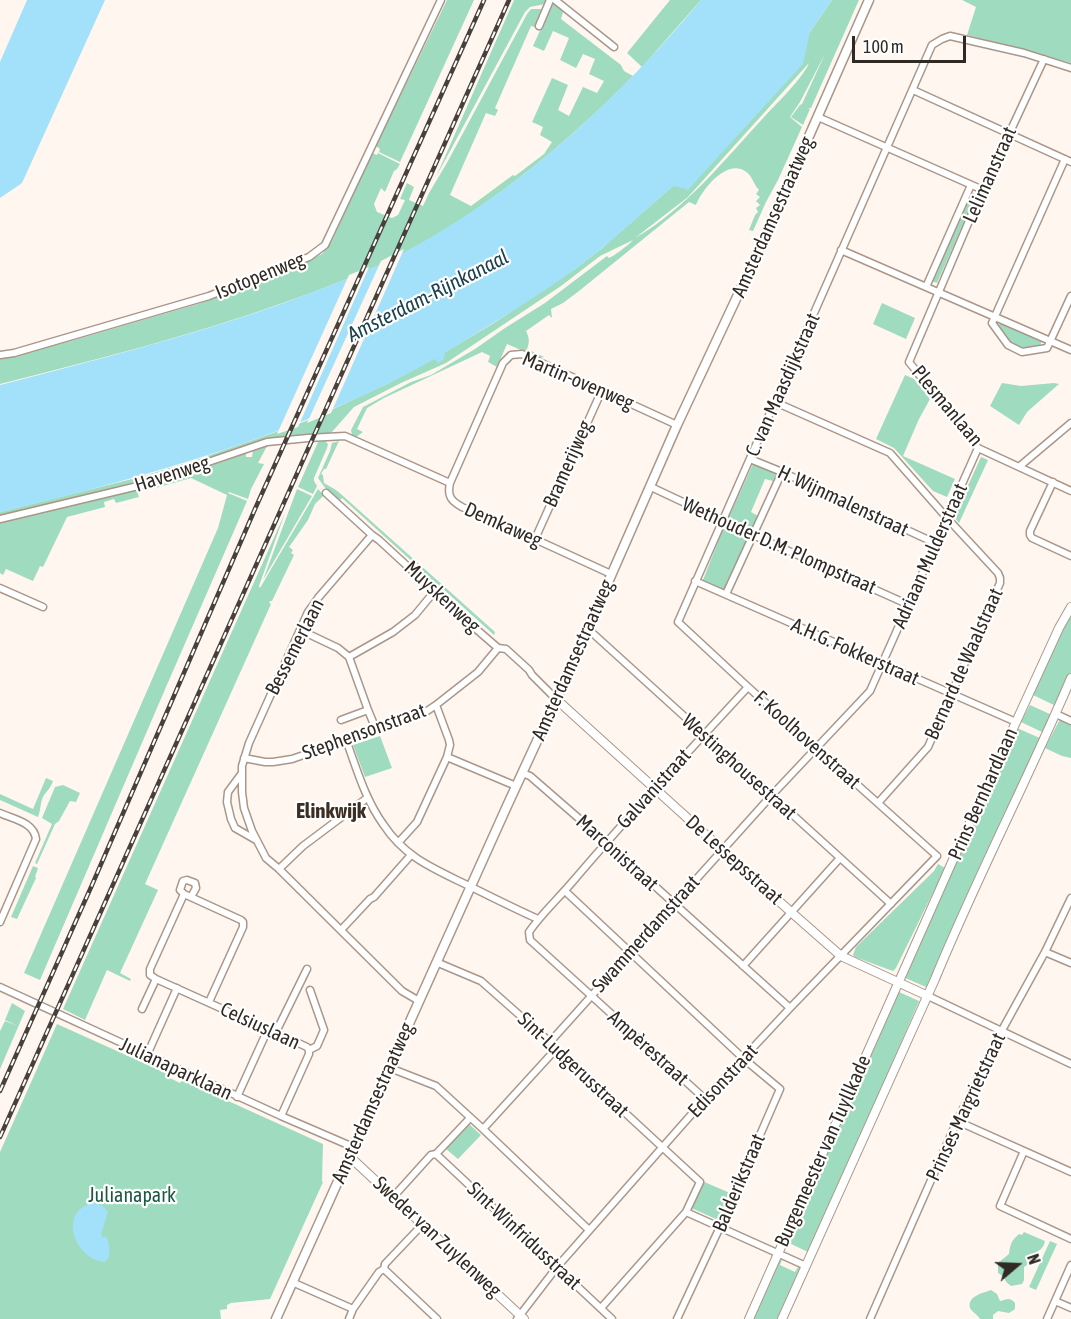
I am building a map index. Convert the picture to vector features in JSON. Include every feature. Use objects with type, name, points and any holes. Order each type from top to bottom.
[{"type":"main road","name":"Amsterdamsestraatweg","points":[[276,1319],[588,629],[677,425],[758,252],[869,0]]},
{"type":"street","name":"Isotopenweg","points":[[0,355],[14,353],[209,296],[309,257],[320,250],[325,245],[441,0]]},
{"type":"street","points":[[538,26],[550,0]]},
{"type":"street","points":[[555,0],[614,47]]},
{"type":"street","name":"C. van Maasdijkstraat","points":[[678,622],[932,45],[950,36],[1071,68]]},
{"type":"street","name":"Lelimanstraat","points":[[939,292],[1009,132],[1044,59]]},
{"type":"street","points":[[913,90],[1068,160],[992,323],[1008,345],[1022,352],[1047,348],[1071,296]]},
{"type":"street","points":[[818,117],[983,190]]},
{"type":"street","name":"Lelimanstraat","points":[[926,286],[971,185]]},
{"type":"street","points":[[841,250],[1071,350]]},
{"type":"street","name":"Plesmanlaan","points":[[939,292],[909,362],[978,448],[1071,491]]},
{"type":"street","name":"Martin-ovenweg","points":[[450,483],[503,363],[511,355],[522,354],[677,425]]},
{"type":"street","name":"Bramerijweg","points":[[535,539],[602,390]]},
{"type":"street","points":[[776,402],[890,453],[947,518]]},
{"type":"street","points":[[1020,466],[1071,423]]},
{"type":"street","name":"Demkaweg","points":[[345,436],[450,483],[448,492],[453,502],[462,507],[611,574]]},
{"type":"street","name":"Havenweg","points":[[0,519],[138,486],[267,442],[345,436]]},
{"type":"street","name":"Adriaan Mulderstraat","points":[[817,748],[870,691],[978,448]]},
{"type":"street","name":"H. Wijnmalenstraat","points":[[750,459],[935,543]]},
{"type":"street","name":"C. van Maasdijkstraat","points":[[726,594],[782,472]]},
{"type":"street","points":[[1053,483],[1030,535],[1071,556]]},
{"type":"street","name":"Wethouder D.M. Plompstraat","points":[[651,487],[723,522],[908,604]]},
{"type":"street","name":"Muyskenweg","points":[[326,493],[498,648],[506,649],[556,699]]},
{"type":"street","name":"Bernard de Waalstraat","points":[[878,803],[928,747],[1000,583],[998,573],[947,518]]},
{"type":"street","name":"Bessemerlaan","points":[[372,536],[308,612],[249,743],[244,758],[242,792],[244,808],[256,840],[268,861],[279,869],[402,991],[419,1001]]},
{"type":"street","name":"A.H.G. Fokkerstraat","points":[[695,581],[1016,722]]},
{"type":"street","points":[[0,588],[44,608]]},
{"type":"street","points":[[349,657],[393,632],[415,615],[434,592]]},
{"type":"street","name":"Prins Bernhardlaan","points":[[898,983],[1059,628],[1071,607]]},
{"type":"street","name":"F. Koolhovenstraat","points":[[678,622],[937,856]]},
{"type":"street","name":"Westinghousestraat","points":[[588,629],[891,904]]},
{"type":"street","points":[[300,630],[338,648],[349,657],[375,727]]},
{"type":"street","name":"Stephensonstraat","points":[[244,758],[265,762],[292,759],[370,732],[375,727],[413,716],[436,705],[478,672],[498,648]]},
{"type":"street","name":"Prins Bernhardlaan","points":[[928,996],[951,941],[1041,750],[1071,678]]},
{"type":"street","name":"Galvanistraat","points":[[538,920],[748,687]]},
{"type":"street","name":"De Lessepsstraat","points":[[556,699],[841,956],[928,996]]},
{"type":"street","points":[[398,843],[417,822],[447,757],[449,740],[436,705]]},
{"type":"street","points":[[341,720],[368,710]]},
{"type":"street","points":[[1056,714],[1071,721]]},
{"type":"street","points":[[346,740],[367,798],[383,825],[398,843],[411,855],[434,870],[538,920]]},
{"type":"street","name":"Swammerdamstraat","points":[[550,1041],[817,748]]},
{"type":"street","points":[[447,757],[516,786]]},
{"type":"street","name":"Bessemerlaan","points":[[242,773],[228,792],[227,802],[235,828],[256,840]]},
{"type":"street","name":"Marconistraat","points":[[522,773],[530,776],[606,842],[790,1008]]},
{"type":"street","points":[[279,869],[303,846],[367,798]]},
{"type":"street","points":[[0,813],[30,826],[36,835],[34,846],[0,922]]},
{"type":"street","points":[[341,930],[411,855]]},
{"type":"street","name":"Edisonstraat","points":[[520,1318],[557,1267],[705,1099],[937,856]]},
{"type":"street","points":[[743,966],[840,858]]},
{"type":"street","points":[[192,897],[196,888],[195,883],[183,881],[180,890],[184,894],[243,922],[243,927],[209,1002]]},
{"type":"street","points":[[565,891],[744,1059]]},
{"type":"street","points":[[142,1009],[156,979],[150,975],[150,969],[184,894]]},
{"type":"street","name":"Prinses Margrietstraat","points":[[870,1319],[957,1121],[1071,898]]},
{"type":"street","name":"Ampèrestraat","points":[[538,920],[529,932],[530,940],[705,1099]]},
{"type":"street","points":[[1045,952],[1071,963]]},
{"type":"street","name":"Sint-Ludgerusstraat","points":[[436,962],[481,981],[550,1041],[700,1182],[686,1212]]},
{"type":"street","points":[[276,1032],[307,969]]},
{"type":"street","name":"Celsiuslaan","points":[[156,979],[307,1047],[309,1054],[281,1116]]},
{"type":"street","name":"Burgemeester van Tuyllkade","points":[[748,1319],[898,983]]},
{"type":"street","name":"Julianaparklaan","points":[[0,987],[281,1116],[351,1152]]},
{"type":"street","points":[[147,1055],[177,988]]},
{"type":"street","points":[[309,1050],[317,1046],[324,1030],[310,990]]},
{"type":"street","points":[[928,996],[1071,1064]]},
{"type":"street","name":"Burgemeester van Tuyllkade","points":[[782,1319],[928,996]]},
{"type":"street","points":[[237,1097],[268,1029]]},
{"type":"street","points":[[483,1129],[556,1049]]},
{"type":"street","name":"Balderikstraat","points":[[677,1319],[780,1089],[744,1059]]},
{"type":"street","points":[[390,1068],[436,1086],[589,1230]]},
{"type":"street","points":[[393,1196],[470,1118]]},
{"type":"street","points":[[957,1121],[1071,1172]]},
{"type":"street","points":[[1024,1150],[1000,1206],[1071,1239]]},
{"type":"street","name":"Sweder van Zuylenweg","points":[[351,1152],[393,1196],[520,1318]]},
{"type":"street","name":"Sint-Winfridusstraat","points":[[436,1154],[612,1319]]},
{"type":"street","points":[[601,1308],[686,1212],[806,1266]]},
{"type":"street","points":[[349,1319],[353,1309],[379,1272],[423,1224]]},
{"type":"street","points":[[1047,1319],[1071,1265]]},
{"type":"street","points":[[384,1269],[433,1318]]},
{"type":"street","points":[[292,1282],[353,1309]]},
{"type":"street","points":[[1055,1301],[1071,1308]]},
{"type":"green space","points":[[447,0],[474,0],[400,162],[379,152],[380,149],[376,146]]},
{"type":"green space","points":[[514,0],[547,0],[545,4],[530,7],[525,12],[436,177]]},
{"type":"green space","points":[[670,0],[701,0],[642,67],[627,53]]},
{"type":"green space","points":[[832,0],[859,0],[811,108],[808,108],[810,109],[803,125],[791,117],[802,104],[825,54],[790,117],[802,127],[753,231],[749,230],[758,212],[756,208],[760,205],[756,201],[760,197],[756,194],[759,190],[745,171],[738,168],[730,169],[709,184],[696,205],[689,202],[579,291],[551,309],[552,318],[549,315],[526,331],[529,340],[527,349],[544,357],[540,358],[507,344],[497,367],[488,362],[490,356],[482,352],[367,408],[357,429],[363,432],[356,437],[352,435],[351,430],[363,407],[411,382],[431,375],[475,349],[545,303],[607,256],[611,257],[633,240],[600,256],[561,286],[446,363],[354,407],[331,433],[268,438],[154,477],[0,516],[0,512],[140,477],[196,460],[293,426],[389,383],[494,323],[575,269],[674,185],[810,32]],"holes":[[[809,63],[688,198],[654,226],[635,238],[688,197]]]},
{"type":"green space","points":[[962,0],[1071,0],[1071,63],[967,35],[976,7]]},
{"type":"green space","points":[[552,4],[563,12],[561,19],[633,76],[550,153],[490,200],[426,241],[392,259],[325,288],[178,337],[0,384],[0,359],[198,304],[262,281],[322,254],[332,241],[372,153],[377,155],[378,153],[400,164],[394,171],[385,192],[381,188],[374,204],[377,212],[392,218],[398,215],[405,200],[400,199],[407,183],[414,187],[409,200],[423,206],[527,14],[531,9],[543,9],[535,27],[531,26],[495,108],[498,110],[495,116],[486,113],[450,195],[471,206],[513,175],[515,176],[544,154],[552,142],[540,135],[543,127],[532,122],[552,78],[568,85],[558,110],[569,116],[583,87],[597,93],[604,81],[589,74],[595,59],[583,54],[576,68],[560,60],[569,38],[553,31],[544,51],[533,46]]},
{"type":"green space","points":[[971,192],[976,195],[937,283],[931,281]]},
{"type":"green space","points":[[882,303],[915,318],[906,339],[873,324]]},
{"type":"green space","points":[[1000,323],[1042,341],[1040,346],[1020,347],[1011,343],[998,327]]},
{"type":"green space","points":[[905,375],[914,379],[930,399],[903,456],[955,479],[947,497],[933,491],[894,448],[876,439]]},
{"type":"green space","points":[[1002,383],[1021,386],[1059,384],[1027,412],[1019,425],[990,406]]},
{"type":"green space","points":[[325,441],[328,444],[314,478],[317,486],[313,494],[298,487],[318,442]]},
{"type":"green space","points":[[339,441],[326,469],[321,474],[324,483],[342,495],[495,632],[494,635],[441,587],[435,589],[413,569],[412,565],[415,564],[342,498],[339,501],[328,492],[318,478],[332,443]]},
{"type":"green space","points":[[269,445],[258,463],[264,464],[248,499],[228,493],[247,501],[40,980],[24,973],[218,528],[227,495],[191,478],[145,491],[145,486],[246,453],[246,457],[252,457],[253,450]]},
{"type":"green space","points":[[981,457],[988,460],[959,523],[955,514]]},
{"type":"green space","points":[[753,464],[776,474],[773,481],[765,479],[751,512],[758,516],[752,529],[728,519]]},
{"type":"green space","points":[[297,489],[312,496],[263,580]]},
{"type":"green space","points":[[318,489],[324,495],[315,504],[308,520],[289,547],[293,550],[291,553],[294,555],[269,603],[271,604],[145,884],[158,890],[120,973],[131,979],[130,981],[107,970],[85,1020],[63,1009],[285,513],[260,588]]},
{"type":"green space","points":[[137,490],[139,497],[116,503],[114,499],[104,502],[105,507],[67,517],[43,567],[40,566],[33,581],[6,569],[3,575],[0,573],[0,522]]},
{"type":"green space","points":[[723,529],[748,539],[725,590],[703,580]]},
{"type":"green space","points":[[1068,617],[1071,618],[1071,672],[1056,706],[1033,695]]},
{"type":"green space","points":[[1030,705],[1052,715],[1044,733],[1021,722]]},
{"type":"green space","points":[[1060,719],[1071,724],[1071,758],[1045,748]]},
{"type":"green space","points":[[1017,728],[1042,739],[926,987],[903,977]]},
{"type":"green space","points":[[380,736],[392,768],[365,777],[353,745]]},
{"type":"green space","points":[[46,778],[53,781],[43,797],[38,817],[0,800],[0,794],[33,809]]},
{"type":"green space","points":[[63,785],[80,793],[76,802],[70,801],[55,824],[37,864],[35,863],[52,824],[42,818],[55,787]]},
{"type":"green space","points":[[938,864],[945,868],[896,968],[893,971],[855,957],[853,955],[856,947],[934,871]]},
{"type":"green space","points":[[33,866],[38,868],[36,878],[17,919],[11,917]]},
{"type":"green space","points":[[899,992],[919,1001],[810,1253],[785,1241]]},
{"type":"green space","points":[[12,1003],[25,1011],[0,1069],[0,1031],[5,1021],[18,1026],[5,1020]]},
{"type":"green space","name":"Julianapark","points":[[57,1024],[168,1074],[168,1077],[180,1083],[182,1080],[323,1144],[323,1182],[270,1299],[231,1303],[227,1305],[227,1309],[220,1310],[221,1319],[0,1319],[0,1152]]},
{"type":"green space","points":[[469,1124],[481,1135],[458,1159],[446,1149]]},
{"type":"green space","points":[[702,1181],[730,1193],[718,1220],[689,1207]]},
{"type":"green space","points":[[1024,1232],[1045,1241],[1042,1248],[1024,1267],[1022,1284],[1011,1286],[998,1273],[998,1263],[1009,1254],[1015,1238]]},
{"type":"green space","points":[[1050,1241],[1057,1244],[1036,1290],[1029,1287]]},
{"type":"green space","points":[[779,1259],[782,1260],[780,1265],[795,1272],[798,1267],[802,1272],[780,1319],[750,1319]]},
{"type":"green space","points":[[991,1290],[997,1294],[1000,1301],[1008,1299],[1013,1301],[1015,1309],[1009,1313],[998,1311],[993,1315],[993,1319],[980,1319],[970,1308],[971,1301],[976,1296]]},
{"type":"water","points":[[27,0],[105,0],[22,183],[0,198],[0,62]]},
{"type":"water","name":"Amsterdam-Rijnkanaal","points":[[701,0],[832,0],[810,32],[803,64],[687,191],[687,189],[673,186],[575,269],[527,302],[444,353],[443,360],[438,363],[435,359],[384,386],[331,409],[223,450],[168,468],[0,512],[0,385],[143,347],[284,303],[366,271],[437,234],[521,177],[560,145],[633,75]]},
{"type":"water","points":[[92,1203],[103,1206],[108,1212],[101,1234],[103,1238],[106,1236],[109,1248],[109,1257],[104,1262],[93,1259],[85,1252],[78,1244],[74,1234],[75,1215]]},
{"type":"pier","points":[[404,249],[331,413],[307,423],[381,261]]},
{"type":"pier","points":[[369,267],[298,427],[277,434],[349,275]]},
{"type":"railway","points":[[0,1091],[255,509],[484,0]]},
{"type":"railway","points":[[0,1137],[509,0]]},
{"type":"district","name":"Elinkwijk","points":[[331,811]]}]
